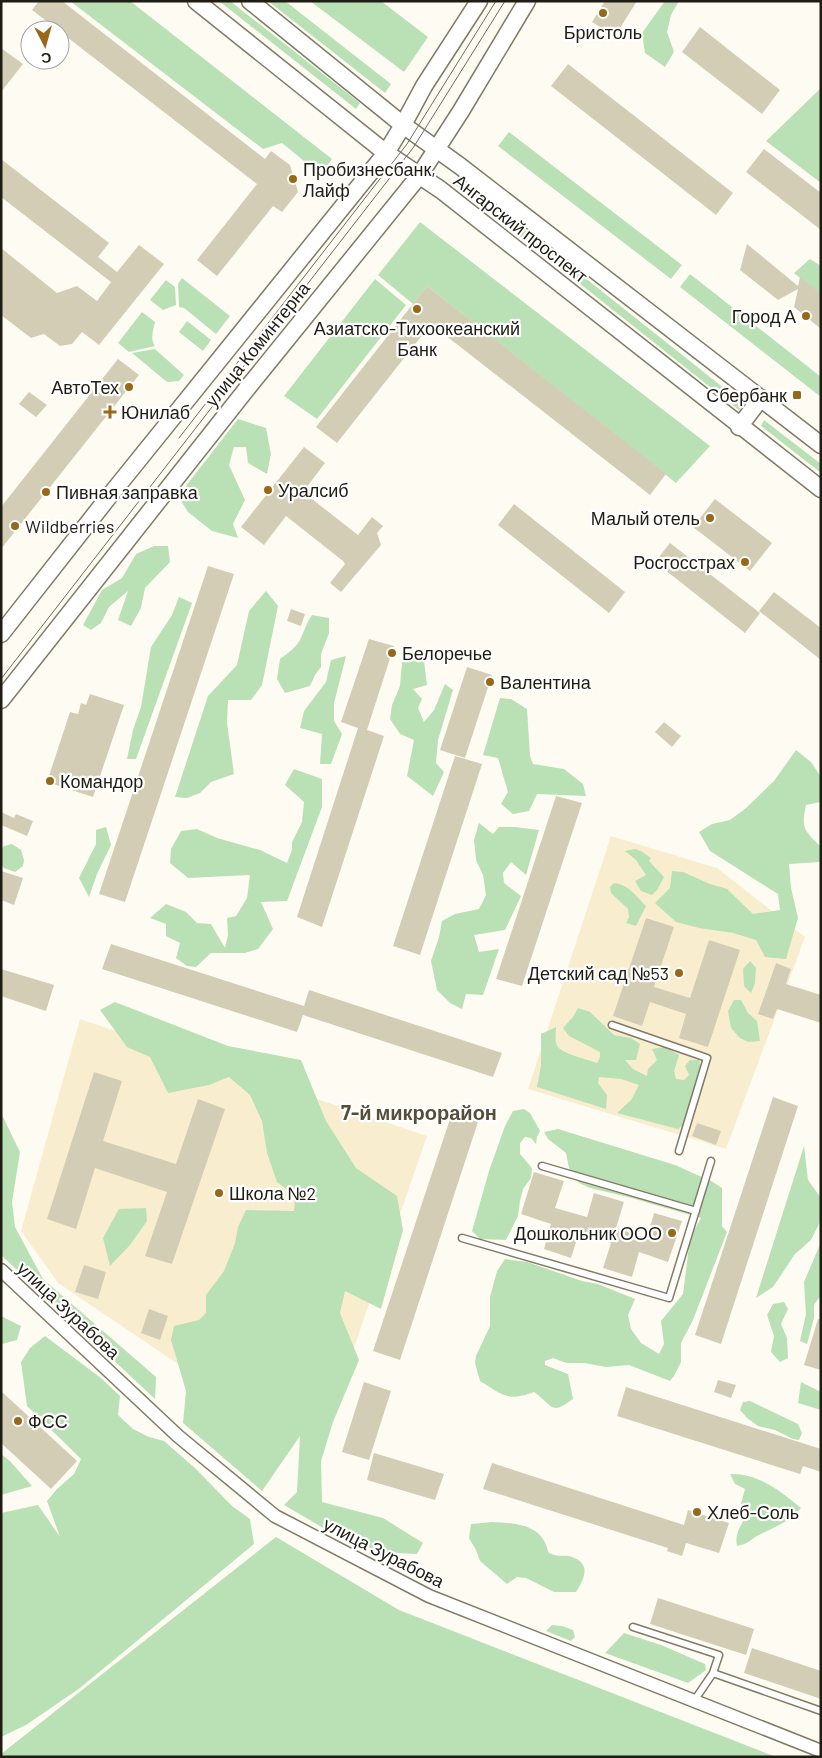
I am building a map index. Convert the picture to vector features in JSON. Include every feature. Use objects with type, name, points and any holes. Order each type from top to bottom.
[{"type":"street","name":"Ангарский проспект","points":[[196,1],[386,152],[441,190],[821,489]]},
{"type":"street","name":"Ангарский проспект","points":[[250,1],[404,125],[821,445]]},
{"type":"street","name":"улица Коминтерна","points":[[1,634],[386,152],[404,125],[424,86],[479,1]]},
{"type":"street","name":"улица Коминтерна","points":[[1,700],[249,386],[419,176],[528,1]]},
{"type":"street","points":[[740,426],[761,398]]},
{"type":"street","name":"улица Зурабова","points":[[1,1270],[178,1436],[274,1516],[429,1596],[821,1751]]},
{"type":"lane","points":[[612,1025],[707,1058],[679,1151]]},
{"type":"lane","points":[[462,1238],[669,1298],[711,1161]]},
{"type":"lane","points":[[542,1166],[696,1211]]},
{"type":"lane","points":[[633,1627],[719,1655],[713,1673],[694,1701]]},
{"type":"lane","points":[[713,1673],[821,1711]]},
{"type":"shaded area","name":"Детский сад №53","points":[[611,836],[717,868],[805,937],[726,1149],[528,1089]]},
{"type":"shaded area","name":"Школа №2","points":[[80,1019],[427,1136],[327,1426],[233,1401],[58,1283],[21,1231]]},
{"type":"green space","points":[[70,1],[130,1],[332,159],[321,175],[282,143],[263,149]]},
{"type":"green space","points":[[219,1],[230,1],[360,103],[356,109]]},
{"type":"green space","points":[[268,1],[285,1],[391,84],[385,93]]},
{"type":"green space","points":[[310,1],[381,1],[428,37],[404,72]]},
{"type":"green space","points":[[665,1],[679,1],[671,15],[667,32],[674,52],[665,67],[645,53],[642,33]]},
{"type":"green space","points":[[821,88],[821,183],[766,141]]},
{"type":"green space","points":[[509,132],[682,265],[671,279],[498,146]]},
{"type":"green space","points":[[458,177],[744,404],[739,410],[453,183]]},
{"type":"green space","points":[[420,222],[710,446],[676,483],[427,286],[413,304],[378,275]]},
{"type":"green space","points":[[810,259],[821,266],[821,295],[794,273]]},
{"type":"green space","points":[[690,274],[821,377],[821,397],[680,287]]},
{"type":"green space","points":[[182,278],[230,316],[216,334],[184,308],[179,307],[178,284]]},
{"type":"green space","points":[[375,279],[406,305],[317,419],[284,396]]},
{"type":"green space","points":[[166,280],[175,287],[176,305],[163,310],[150,300]]},
{"type":"green space","points":[[142,312],[155,322],[152,338],[155,346],[129,352],[118,343]]},
{"type":"green space","points":[[187,321],[211,340],[203,351],[179,332]]},
{"type":"green space","points":[[155,349],[184,375],[179,381],[167,382],[132,353]]},
{"type":"green space","points":[[238,419],[266,428],[271,454],[267,474],[248,463],[246,447],[234,447],[229,465],[245,500],[233,524],[238,538],[212,531],[188,512],[178,496]]},
{"type":"green space","points":[[764,420],[821,464],[821,473],[761,426]]},
{"type":"green space","points":[[154,546],[168,546],[170,562],[145,588],[141,608],[131,626],[118,620],[128,591],[109,607],[101,623],[91,630],[83,625],[102,590],[122,578],[136,554]]},
{"type":"green space","points":[[266,591],[278,606],[262,685],[251,700],[228,700],[227,723],[234,774],[211,782],[200,793],[187,798],[175,797],[208,696],[237,665],[249,611]]},
{"type":"green space","points":[[179,597],[192,603],[136,759],[127,759],[133,730],[141,707],[151,647],[172,615]]},
{"type":"green space","points":[[312,615],[329,618],[329,633],[321,654],[321,667],[310,686],[285,693],[277,679],[280,659],[297,644]]},
{"type":"green space","points":[[407,644],[424,661],[427,685],[413,689],[422,699],[418,708],[424,722],[434,710],[445,684],[453,690],[438,740],[436,763],[444,772],[433,796],[407,776],[414,740],[400,734],[390,719],[392,705],[400,686],[402,663]]},
{"type":"green space","points":[[346,656],[334,703],[334,721],[342,734],[331,764],[320,764],[322,734],[300,728],[304,711],[326,682],[331,660]]},
{"type":"green space","points":[[500,698],[511,699],[527,709],[530,756],[533,764],[564,769],[583,784],[586,796],[537,794],[529,811],[513,814],[501,804],[508,792],[498,758],[483,755]]},
{"type":"green space","points":[[796,750],[811,762],[821,777],[821,802],[806,805],[804,824],[807,833],[821,847],[820,862],[789,864],[791,888],[798,918],[786,959],[765,957],[756,940],[733,933],[699,928],[676,922],[655,903],[670,888],[672,871],[683,872],[727,889],[753,914],[780,910],[778,894],[710,851],[699,832],[712,824],[730,820],[746,808],[774,781]]},
{"type":"green space","points":[[294,769],[322,779],[322,807],[287,901],[261,902],[273,929],[258,949],[245,953],[211,953],[196,967],[187,966],[176,958],[180,943],[166,936],[166,924],[150,918],[166,904],[186,912],[197,923],[211,924],[225,948],[228,935],[227,918],[236,916],[247,898],[250,875],[188,878],[170,863],[171,849],[181,831],[197,829],[217,838],[260,850],[287,863],[292,850],[292,842],[302,822],[304,802],[285,785]]},
{"type":"green space","points":[[479,823],[493,834],[499,827],[539,830],[526,875],[511,862],[503,873],[504,883],[521,896],[505,930],[474,935],[479,952],[499,949],[483,995],[466,994],[462,1009],[450,1003],[437,990],[431,961],[442,921],[455,914],[479,909],[486,895],[483,875],[476,860],[474,840]]},
{"type":"green space","points":[[106,827],[111,845],[97,874],[89,897],[79,878],[96,844],[96,830]]},
{"type":"green space","points":[[12,844],[21,850],[24,860],[23,866],[15,872],[4,868],[1,864],[1,849]]},
{"type":"green space","points":[[635,849],[651,858],[649,861],[664,877],[652,895],[641,891],[635,881],[646,875],[636,860],[625,851]]},
{"type":"green space","points":[[614,883],[628,888],[646,906],[636,926],[626,923],[629,917],[628,909],[611,893],[610,887]]},
{"type":"green space","points":[[750,961],[756,968],[755,983],[751,993],[744,986],[743,969]]},
{"type":"green space","points":[[734,1000],[741,1000],[748,1013],[757,1021],[760,1041],[748,1042],[740,1038],[731,1028],[728,1011]]},
{"type":"green space","points":[[115,1002],[228,1046],[301,1060],[326,1121],[356,1168],[397,1196],[403,1230],[381,1309],[345,1291],[340,1313],[359,1360],[333,1422],[321,1461],[322,1502],[383,1518],[423,1543],[417,1554],[380,1552],[325,1529],[284,1505],[297,1492],[300,1436],[262,1491],[183,1423],[186,1391],[171,1340],[174,1326],[199,1320],[206,1313],[206,1295],[224,1271],[235,1243],[238,1227],[246,1210],[294,1211],[295,1196],[277,1182],[267,1153],[262,1121],[250,1095],[229,1077],[209,1085],[168,1093],[150,1057],[127,1047],[100,1010]]},
{"type":"green space","points":[[578,1008],[590,1012],[614,1035],[631,1038],[640,1044],[636,1060],[625,1060],[633,1069],[647,1076],[648,1069],[657,1060],[652,1049],[665,1047],[679,1055],[674,1071],[676,1079],[684,1080],[689,1075],[685,1066],[690,1060],[699,1060],[704,1084],[693,1116],[678,1129],[617,1113],[631,1100],[639,1085],[621,1079],[599,1077],[598,1083],[607,1095],[606,1109],[537,1087],[541,1065],[541,1034],[556,1027],[557,1045],[561,1050],[597,1063],[600,1052],[569,1036],[563,1028]]},
{"type":"green space","points":[[524,1109],[530,1113],[540,1131],[536,1144],[531,1138],[525,1137],[520,1143],[520,1154],[532,1168],[531,1178],[523,1189],[518,1216],[506,1240],[480,1239],[472,1231],[489,1171],[505,1126],[513,1111]]},
{"type":"green space","points":[[1,1113],[20,1152],[12,1202],[15,1227],[43,1279],[156,1377],[155,1399],[1,1255]]},
{"type":"green space","points":[[558,1129],[675,1165],[713,1182],[722,1188],[722,1226],[727,1232],[693,1320],[681,1343],[681,1362],[670,1381],[629,1365],[606,1367],[584,1363],[566,1363],[553,1358],[545,1361],[545,1365],[568,1374],[573,1399],[556,1408],[549,1405],[534,1392],[511,1397],[494,1390],[480,1381],[475,1363],[476,1356],[490,1326],[490,1297],[497,1271],[505,1259],[527,1262],[582,1281],[598,1284],[635,1299],[628,1315],[631,1329],[641,1343],[659,1354],[664,1344],[661,1321],[683,1294],[690,1238],[701,1218],[590,1188],[579,1183],[569,1168],[566,1153],[548,1139],[544,1132]]},
{"type":"green space","points":[[804,1146],[808,1180],[821,1198],[821,1220],[811,1240],[795,1254],[773,1287],[756,1298]]},
{"type":"green space","points":[[146,1208],[147,1221],[130,1245],[110,1266],[103,1238],[119,1209]]},
{"type":"green space","points":[[821,1242],[821,1295],[814,1305],[814,1318],[807,1344],[800,1341],[806,1314],[804,1282]]},
{"type":"green space","points":[[784,1302],[788,1309],[781,1324],[787,1338],[788,1358],[780,1362],[771,1352],[774,1336],[767,1315],[773,1304]]},
{"type":"green space","points":[[1,1316],[21,1326],[17,1340],[2,1344],[1,1349]]},
{"type":"green space","points":[[45,1336],[101,1378],[120,1396],[118,1415],[133,1429],[149,1437],[164,1441],[195,1468],[232,1506],[250,1519],[254,1544],[80,1688],[26,1725],[1,1737],[1,1513],[38,1505],[60,1537],[47,1501],[74,1474],[81,1459],[27,1406],[21,1362],[30,1348]]},
{"type":"green space","points":[[801,1382],[821,1392],[821,1410],[798,1403]]},
{"type":"green space","points":[[750,1401],[798,1424],[802,1433],[799,1440],[775,1430],[758,1426],[747,1418],[740,1410],[743,1402]]},
{"type":"green space","points":[[1,1454],[10,1461],[32,1486],[1,1495]]},
{"type":"green space","points":[[730,1474],[750,1476],[768,1484],[801,1508],[782,1523],[747,1543],[737,1546],[738,1531],[750,1511],[739,1511],[745,1489],[735,1484]]},
{"type":"green space","points":[[492,1522],[527,1527],[539,1534],[549,1553],[569,1556],[578,1560],[584,1568],[584,1577],[576,1592],[554,1592],[526,1578],[517,1577],[507,1584],[480,1561],[469,1538],[471,1524]]},
{"type":"green space","points":[[276,1537],[399,1610],[776,1757],[1,1757],[1,1754]]},
{"type":"green space","points":[[552,1625],[573,1630],[575,1637],[571,1641],[546,1631]]},
{"type":"green space","points":[[624,1633],[661,1645],[705,1664],[706,1670],[688,1683],[605,1653]]},
{"type":"building","points":[[39,1],[62,1],[265,159],[271,151],[290,165],[298,192],[282,212],[273,206],[217,276],[197,260],[257,184],[70,39],[70,20],[45,20],[32,10]]},
{"type":"building","points":[[605,1],[637,1],[615,36],[592,22]]},
{"type":"building","points":[[700,27],[780,90],[762,114],[682,52]]},
{"type":"building","points":[[1,48],[20,62],[20,68],[1,92]]},
{"type":"building","points":[[568,64],[733,193],[716,215],[551,86]]},
{"type":"building","points":[[764,149],[821,193],[821,230],[746,172]]},
{"type":"building","points":[[1,159],[109,243],[98,257],[117,272],[139,245],[164,264],[99,345],[82,332],[72,344],[60,346],[44,334],[31,338],[1,315],[1,248],[57,293],[77,286],[97,301],[111,282],[1,197]]},
{"type":"building","points":[[747,244],[798,286],[800,277],[821,294],[821,329],[794,307],[798,289],[778,300],[740,270]]},
{"type":"building","points":[[427,286],[666,474],[650,495],[431,324],[337,443],[316,427]]},
{"type":"building","points":[[118,359],[139,375],[1,549],[1,507]]},
{"type":"building","points":[[29,392],[47,405],[36,417],[19,404]]},
{"type":"building","points":[[304,447],[325,463],[303,492],[358,535],[372,517],[383,526],[377,533],[381,545],[341,592],[330,583],[345,564],[343,561],[286,516],[264,545],[241,527]]},
{"type":"building","points":[[715,499],[772,543],[750,571],[693,527]]},
{"type":"building","points":[[514,504],[625,592],[609,613],[498,525]]},
{"type":"building","points":[[670,543],[760,613],[745,633],[655,562]]},
{"type":"building","points":[[208,566],[234,574],[125,902],[99,894]]},
{"type":"building","points":[[774,592],[821,628],[821,660],[759,611]]},
{"type":"building","points":[[291,609],[305,614],[301,626],[287,621]]},
{"type":"building","points":[[369,639],[394,646],[367,730],[384,736],[322,927],[297,917],[358,728],[341,722]]},
{"type":"building","points":[[467,667],[492,675],[465,758],[440,750]]},
{"type":"building","points":[[90,694],[124,705],[93,797],[47,782],[70,712],[78,714],[81,703],[86,705]]},
{"type":"building","points":[[664,722],[681,736],[672,747],[655,732]]},
{"type":"building","points":[[455,756],[482,764],[420,955],[393,946]]},
{"type":"building","points":[[556,796],[582,803],[522,986],[496,979]]},
{"type":"building","points":[[1,812],[14,818],[16,814],[33,821],[27,836],[1,825]]},
{"type":"building","points":[[1,871],[23,878],[14,905],[1,900]]},
{"type":"building","name":"Детский сад №53","points":[[646,918],[674,927],[654,987],[690,998],[709,940],[740,950],[708,1047],[679,1038],[686,1014],[650,1002],[642,1026],[613,1016]]},
{"type":"building","points":[[111,944],[304,1006],[309,990],[502,1053],[493,1077],[303,1015],[297,1032],[102,969]]},
{"type":"building","points":[[776,963],[791,969],[786,984],[821,995],[821,1023],[777,1009],[773,1019],[758,1014]]},
{"type":"building","points":[[1,969],[54,985],[46,1011],[1,996]]},
{"type":"building","points":[[94,1072],[122,1081],[103,1141],[176,1164],[198,1099],[225,1109],[172,1264],[145,1256],[167,1192],[95,1168],[76,1229],[47,1219]]},
{"type":"building","points":[[773,1097],[798,1106],[721,1344],[695,1335]]},
{"type":"building","points":[[452,1113],[478,1122],[400,1360],[373,1351]]},
{"type":"building","points":[[697,1123],[721,1131],[716,1145],[692,1136]]},
{"type":"building","points":[[534,1172],[564,1181],[555,1208],[587,1217],[594,1193],[624,1202],[616,1228],[647,1238],[654,1213],[682,1221],[668,1262],[639,1252],[632,1277],[603,1268],[611,1243],[579,1233],[571,1258],[544,1249],[551,1224],[521,1214]]},
{"type":"building","points":[[84,1265],[106,1272],[98,1299],[75,1292]]},
{"type":"building","points":[[149,1309],[168,1316],[160,1340],[141,1333]]},
{"type":"building","points":[[818,1319],[821,1319],[821,1370],[804,1365]]},
{"type":"building","points":[[718,1380],[736,1385],[731,1398],[714,1392]]},
{"type":"building","points":[[364,1382],[391,1391],[369,1460],[342,1452]]},
{"type":"building","points":[[626,1387],[821,1449],[821,1472],[803,1466],[800,1474],[617,1416]]},
{"type":"building","name":"ФСС","points":[[1,1391],[77,1461],[51,1489],[1,1443]]},
{"type":"building","points":[[374,1453],[444,1474],[435,1500],[367,1480]]},
{"type":"building","points":[[492,1463],[684,1525],[688,1510],[729,1523],[719,1553],[686,1543],[682,1556],[667,1551],[668,1548],[483,1489]]},
{"type":"building","points":[[658,1598],[754,1629],[746,1655],[650,1624]]},
{"type":"building","points":[[752,1648],[821,1671],[821,1699],[744,1673]]},
{"type":"tram line","points":[[179,438],[407,144],[496,1]]},
{"type":"tram line","points":[[1,679],[413,148],[505,1]]},
{"type":"place","name":"Бристоль","points":[[603,13]]},
{"type":"place","name":"Пробизнесбанк, Лайф","points":[[293,179]]},
{"type":"place","name":"Азиатско-Тихоокеанский Банк","points":[[417,309]]},
{"type":"place","name":"Город А","points":[[806,316]]},
{"type":"place","name":"АвтоТех","points":[[129,387]]},
{"type":"place","name":"Сбербанк","points":[[797,395]]},
{"type":"place","name":"Юнилаб","points":[[110,412]]},
{"type":"place","name":"Уралсиб","points":[[268,490]]},
{"type":"place","name":"Пивная заправка","points":[[46,492]]},
{"type":"place","name":"Малый отель","points":[[710,518]]},
{"type":"place","name":"Wildberries","points":[[15,526]]},
{"type":"place","name":"Росгосстрах","points":[[745,562]]},
{"type":"place","name":"Белоречье","points":[[392,653]]},
{"type":"place","name":"Валентина","points":[[490,682]]},
{"type":"place","name":"Командор","points":[[50,781]]},
{"type":"place","name":"Детский сад №53","points":[[679,973]]},
{"type":"place","name":"Школа №2","points":[[219,1193]]},
{"type":"place","name":"Дошкольник ООО","points":[[672,1233]]},
{"type":"place","name":"ФСС","points":[[18,1421]]},
{"type":"place","name":"Хлеб-Соль","points":[[697,1512]]},
{"type":"district","name":"7-й микрорайон","points":[[419,1112]]}]
